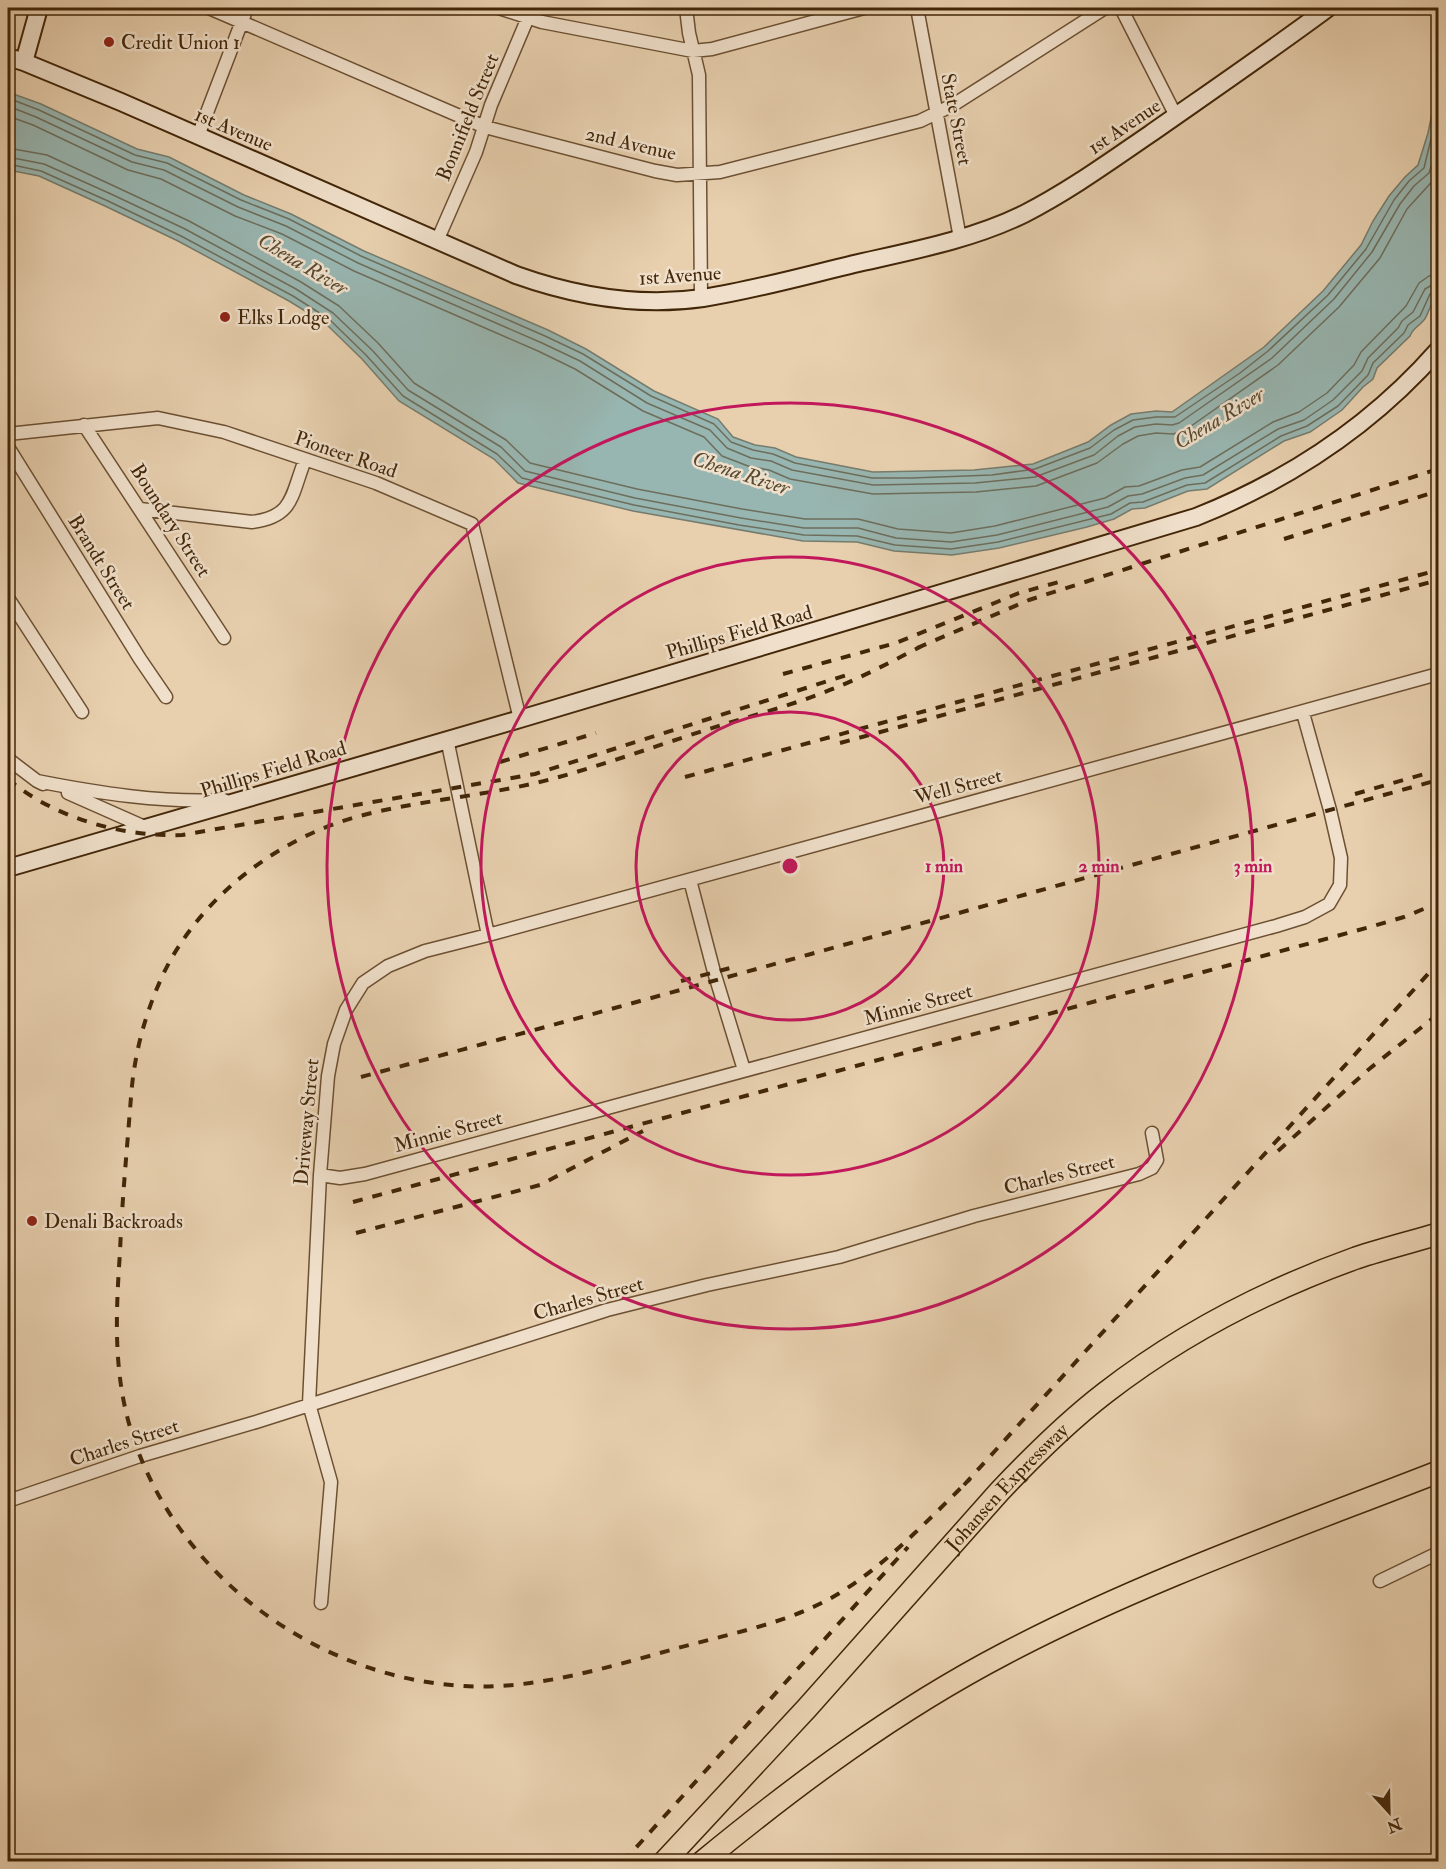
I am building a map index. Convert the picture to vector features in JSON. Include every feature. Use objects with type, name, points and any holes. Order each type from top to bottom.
[{"type":"highway","name":"Johansen Expressway","points":[[664,1862],[807,1708],[1030,1459],[1106,1392],[1194,1334],[1274,1292],[1358,1258],[1438,1234]]},
{"type":"highway","points":[[702,1862],[768,1807],[827,1763],[880,1728],[1003,1654],[1087,1613],[1187,1570],[1438,1472]]},
{"type":"street","points":[[16,60],[39,8]]},
{"type":"street","name":"2nd Avenue","points":[[209,8],[485,127],[677,175],[720,172],[920,121],[938,114],[1105,8]]},
{"type":"street","points":[[198,136],[247,8]]},
{"type":"street","points":[[499,8],[530,13],[693,51],[712,49],[864,8]]},
{"type":"street","points":[[686,8],[699,75],[701,298]]},
{"type":"street","name":"State Street","points":[[917,8],[960,238]]},
{"type":"street","points":[[1121,8],[1176,116]]},
{"type":"street","name":"1st Avenue","points":[[16,60],[198,136],[516,276],[552,288],[622,299],[701,298],[906,253],[1004,223],[1074,186],[1277,46],[1328,8]]},
{"type":"street","name":"Bonnifield Street","points":[[437,241],[530,13]]},
{"type":"street","name":"Phillips Field Road","points":[[8,868],[520,719],[1196,517],[1270,483],[1322,452],[1386,402],[1438,350]]},
{"type":"street","name":"Pioneer Road","points":[[8,434],[158,418],[224,432],[376,483],[472,524],[520,719]]},
{"type":"street","name":"Boundary Street","points":[[84,425],[224,638]]},
{"type":"street","name":"Brandt Street","points":[[8,447],[166,697]]},
{"type":"street","points":[[140,509],[252,522],[267,520],[279,516],[286,508],[304,460]]},
{"type":"street","points":[[8,598],[82,712]]},
{"type":"street","name":"Well Street","points":[[488,935],[1438,674]]},
{"type":"street","name":"Minnie Street","points":[[320,1175],[340,1178],[365,1174],[1305,917],[1329,904],[1340,885],[1341,858],[1303,712]]},
{"type":"street","points":[[447,739],[488,935]]},
{"type":"street","points":[[8,759],[37,781],[96,804],[147,828]]},
{"type":"street","points":[[37,781],[106,794],[196,801],[240,800]]},
{"type":"street","points":[[690,880],[714,972],[744,1070]]},
{"type":"street","name":"Driveway Street","points":[[321,1603],[331,1482],[309,1404],[320,1175],[328,1076],[334,1044],[346,1010],[363,983],[388,966],[425,951],[488,935]]},
{"type":"street","name":"Charles Street","points":[[8,1501],[140,1456],[256,1422],[607,1310],[707,1285],[839,1257],[974,1216],[1140,1174],[1152,1168],[1157,1160],[1152,1133]]},
{"type":"street","points":[[1380,1581],[1438,1553]]},
{"type":"water","name":"Chena River","points":[[1438,60],[1438,296],[1424,320],[1377,368],[1373,379],[1342,410],[1310,432],[1284,441],[1207,489],[1188,491],[1145,508],[1132,509],[1114,519],[1087,527],[999,548],[952,555],[894,551],[857,542],[803,541],[633,511],[518,483],[494,459],[399,401],[362,359],[325,323],[178,241],[39,176],[8,170],[8,92],[41,104],[137,149],[169,157],[364,251],[548,330],[586,349],[654,391],[718,419],[733,437],[755,445],[775,448],[796,457],[873,472],[974,470],[1033,464],[1088,442],[1131,414],[1172,412],[1264,347],[1323,291],[1361,245],[1389,196],[1418,165],[1428,133],[1436,94]]},
{"type":"railway","points":[[917,648],[1029,600],[1438,469]]},
{"type":"railway","points":[[1284,539],[1438,491]]},
{"type":"railway","points":[[685,777],[1438,570]]},
{"type":"railway","points":[[840,743],[1438,580]]},
{"type":"railway","points":[[783,674],[896,643],[1019,593],[1059,582]]},
{"type":"railway","points":[[924,645],[819,694],[578,772],[508,789],[381,811],[326,827],[267,858],[241,877],[216,900],[176,951],[155,993],[141,1037],[132,1082],[123,1194],[117,1296],[118,1362],[130,1427],[152,1484],[184,1535],[225,1580],[272,1619],[324,1649],[381,1671],[440,1684],[501,1686],[546,1681],[740,1632],[800,1613],[838,1594],[874,1569],[970,1479]]},
{"type":"railway","points":[[8,779],[26,793],[46,804],[90,822],[136,833],[182,835],[535,774],[850,674]]},
{"type":"railway","points":[[500,762],[596,733]]},
{"type":"railway","points":[[1355,794],[1438,770]]},
{"type":"railway","points":[[361,1077],[1438,780]]},
{"type":"railway","points":[[353,1202],[1370,927],[1404,917],[1438,903]]},
{"type":"railway","points":[[964,1485],[1438,963]]},
{"type":"railway","points":[[681,981],[734,967]]},
{"type":"railway","points":[[1278,1151],[1368,1070],[1438,1014]]},
{"type":"railway","points":[[356,1233],[540,1185],[643,1131]]},
{"type":"railway","points":[[623,1862],[908,1547]]},
{"type":"place","name":"Credit Union 1","points":[[109,42]]},
{"type":"place","name":"Elks Lodge","points":[[225,317]]},
{"type":"place","name":"Denali Backroads","points":[[32,1221]]}]
